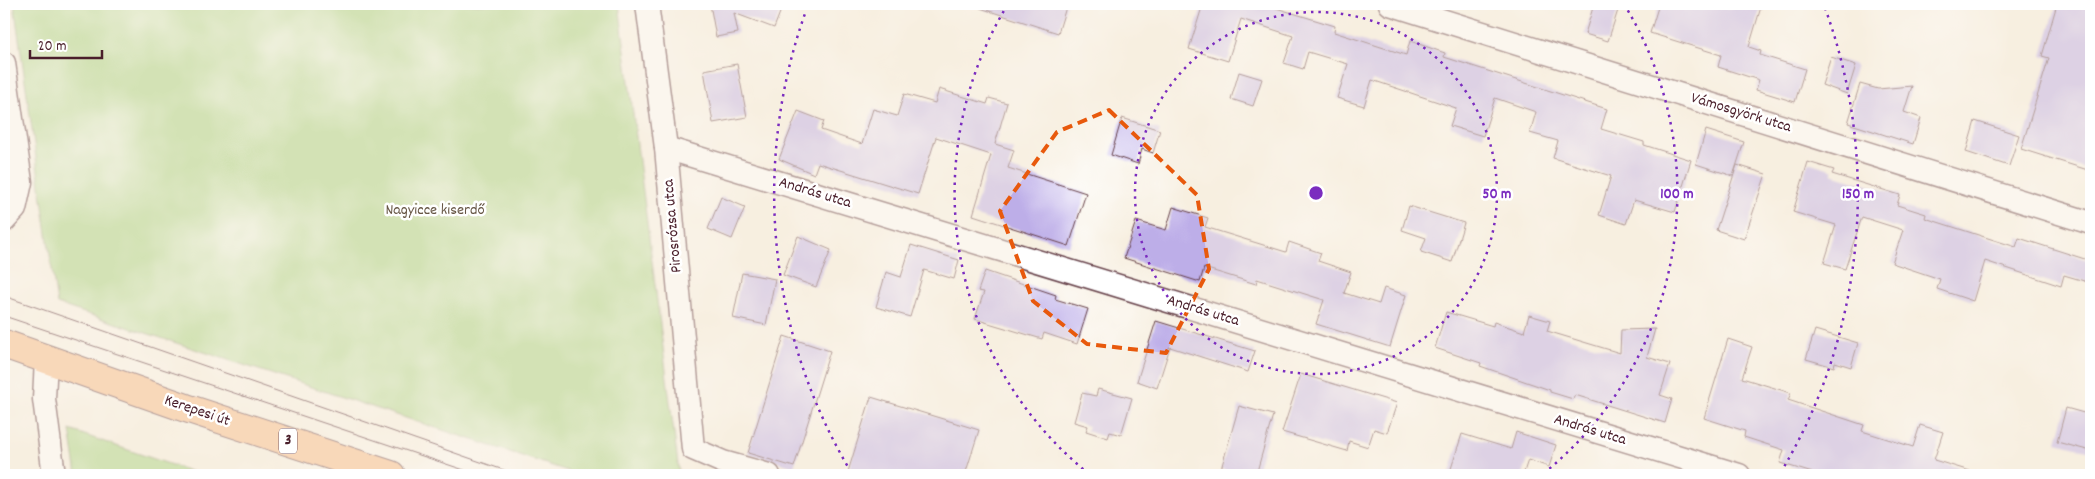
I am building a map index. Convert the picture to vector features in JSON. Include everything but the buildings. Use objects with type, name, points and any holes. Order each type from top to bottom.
[{"type":"main road","name":"Kerepesi út","points":[[4,344],[391,475]]},
{"type":"street","name":"Pirosrózsa utca","points":[[647,4],[666,148],[693,450],[724,462],[769,475]]},
{"type":"street","name":"Vámosgyörk utca","points":[[1390,4],[2091,223]]},
{"type":"street","points":[[4,63],[21,182],[16,209],[4,221]]},
{"type":"street","name":"András utca","points":[[666,148],[1739,475]]},
{"type":"street","points":[[46,359],[44,399],[54,475]]},
{"type":"highlighted area","points":[[1109,110],[1197,195],[1209,269],[1166,353],[1087,344],[1033,301],[1000,211],[1057,132]]},
{"type":"green space","name":"Nagyicce kiserdő","points":[[14,4],[619,4],[679,472],[676,475],[580,475],[57,304]]},
{"type":"green space","points":[[70,430],[201,475],[77,475]]},
{"type":"tram line","points":[[4,296],[518,475]]},
{"type":"tram line","points":[[4,316],[479,475]]}]
